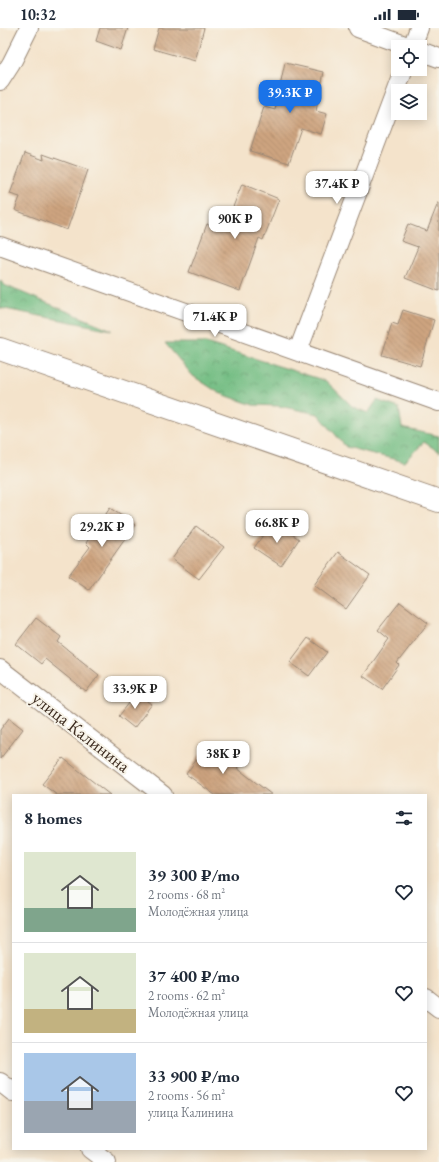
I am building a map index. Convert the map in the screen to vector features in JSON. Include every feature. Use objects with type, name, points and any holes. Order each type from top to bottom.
[{"type":"street","points":[[0,81],[11,64],[29,28]]},
{"type":"street","points":[[358,28],[391,40]]},
{"type":"street","points":[[414,40],[419,28]]},
{"type":"street","points":[[427,54],[439,58]]},
{"type":"street","points":[[298,351],[401,76]]},
{"type":"street","points":[[0,246],[439,402]]},
{"type":"street","points":[[0,349],[439,501]]},
{"type":"street","name":"улица Калинина","points":[[0,669],[162,794]]},
{"type":"street","points":[[427,999],[439,1008]]},
{"type":"street","points":[[0,1082],[12,1091]]},
{"type":"street","points":[[91,1150],[107,1162]]},
{"type":"green space","points":[[0,280],[4,285],[112,330],[0,308]]},
{"type":"green space","points":[[165,343],[206,343],[326,381],[353,407],[368,413],[377,400],[399,408],[402,428],[439,436],[439,452],[424,442],[405,462],[346,447],[318,414],[279,406],[253,405],[219,393],[193,376]]},
{"type":"building","points":[[100,28],[128,28],[121,50],[96,41]]},
{"type":"building","points":[[159,28],[204,28],[195,61],[153,49]]},
{"type":"building","points":[[285,63],[324,72],[316,111],[327,114],[321,134],[301,128],[289,163],[250,151],[264,107],[275,110]]},
{"type":"building","points":[[25,153],[44,160],[43,154],[88,170],[67,230],[15,210],[20,197],[10,194]]},
{"type":"building","points":[[242,184],[279,199],[263,240],[259,238],[240,291],[189,272],[207,224],[224,230]]},
{"type":"building","points":[[438,203],[439,291],[405,278],[418,247],[401,241],[408,224],[427,231]]},
{"type":"building","points":[[403,310],[434,320],[420,366],[382,355],[392,323],[398,325]]},
{"type":"building","points":[[110,508],[135,525],[89,590],[68,576],[90,547],[86,543]]},
{"type":"building","points":[[273,521],[299,539],[281,566],[254,548]]},
{"type":"building","points":[[196,526],[224,547],[199,579],[172,559]]},
{"type":"building","points":[[338,552],[370,575],[346,609],[314,585]]},
{"type":"building","points":[[400,602],[428,623],[397,663],[399,665],[382,689],[363,676],[389,639],[378,630]]},
{"type":"building","points":[[36,618],[61,637],[58,642],[99,675],[86,692],[45,659],[41,664],[16,644]]},
{"type":"building","points":[[308,638],[327,652],[309,676],[290,662]]},
{"type":"building","points":[[137,693],[152,704],[134,728],[119,716]]},
{"type":"building","points":[[9,718],[23,729],[0,759],[0,730]]},
{"type":"building","points":[[208,744],[239,766],[237,768],[271,794],[214,794],[186,774]]},
{"type":"building","points":[[63,758],[109,794],[56,794],[42,784]]}]
